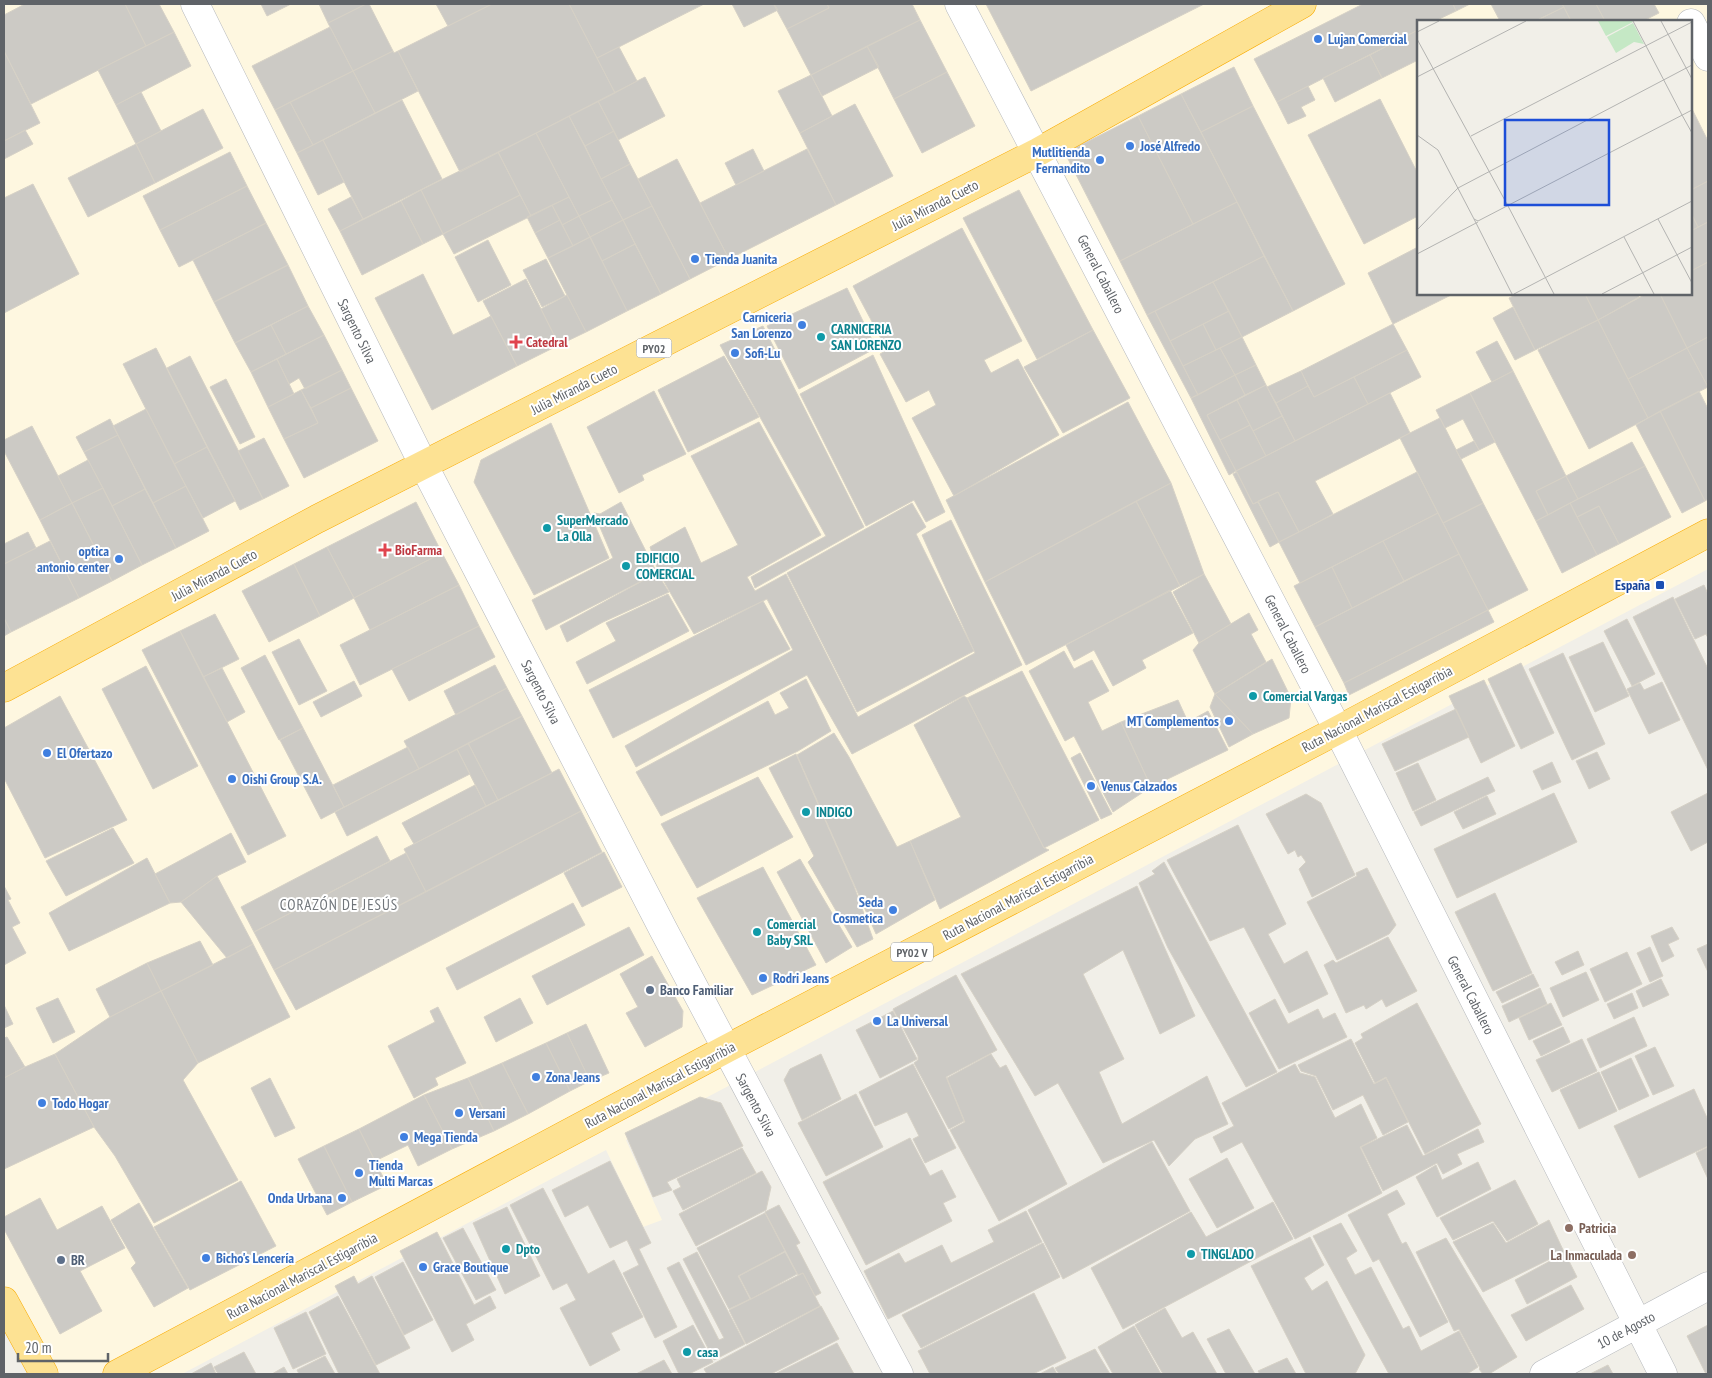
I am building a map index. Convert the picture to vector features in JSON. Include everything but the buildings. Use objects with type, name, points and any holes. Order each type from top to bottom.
[{"type":"highway","name":"Julia Miranda Cueto","points":[[4,688],[317,519],[1038,152],[1302,4]]},
{"type":"highway","name":"Ruta Nacional Mariscal Estigarribia","points":[[117,1374],[726,1049],[1338,730],[1708,533]]},
{"type":"highway","points":[[4,1301],[44,1374]]},
{"type":"street","name":"Sargento Silva","points":[[195,4],[424,466],[726,1049],[899,1374]]},
{"type":"street","name":"General Caballero","points":[[959,4],[1038,152],[1338,730],[1636,1324],[1663,1374]]},
{"type":"street","points":[[1680,4],[1689,20]]},
{"type":"street","points":[[1692,26],[1708,56]]},
{"type":"street","name":"10 de Agosto","points":[[1544,1374],[1708,1286]]},
{"type":"shaded area","points":[[4,4],[1708,4],[1708,569],[626,1140],[662,1220],[643,1227],[606,1150],[182,1374],[32,1374],[4,1322]]},
{"type":"place","name":"Lujan Comercial","points":[[1318,39]]},
{"type":"place","name":"José Alfredo","points":[[1130,146]]},
{"type":"place","name":"Mutlitienda Fernandito","points":[[1100,160]]},
{"type":"place","name":"Tienda Juanita","points":[[695,259]]},
{"type":"place","name":"Carniceria San Lorenzo","points":[[802,325]]},
{"type":"place","name":"CARNICERIA SAN LORENZO","points":[[821,337]]},
{"type":"place","name":"Catedral","points":[[516,342]]},
{"type":"place","name":"Sofi-Lu","points":[[735,353]]},
{"type":"place","name":"SuperMercado La Olla","points":[[547,528]]},
{"type":"place","name":"BioFarma","points":[[385,550]]},
{"type":"place","name":"optica antonio center","points":[[119,559]]},
{"type":"place","name":"EDIFICIO COMERCIAL","points":[[626,566]]},
{"type":"place","name":"España","points":[[1660,585]]},
{"type":"place","name":"Comercial Vargas","points":[[1253,696]]},
{"type":"place","name":"MT Complementos","points":[[1229,721]]},
{"type":"place","name":"El Ofertazo","points":[[47,753]]},
{"type":"place","name":"Oishi Group S.A.","points":[[232,779]]},
{"type":"place","name":"Venus Calzados","points":[[1091,786]]},
{"type":"place","name":"INDIGO","points":[[806,812]]},
{"type":"place","name":"Seda Cosmetica","points":[[893,910]]},
{"type":"place","name":"Comercial Baby SRL","points":[[757,932]]},
{"type":"place","name":"Rodri Jeans","points":[[763,978]]},
{"type":"place","name":"Banco Familiar","points":[[650,990]]},
{"type":"place","name":"La Universal","points":[[877,1021]]},
{"type":"place","name":"Zona Jeans","points":[[536,1077]]},
{"type":"place","name":"Todo Hogar","points":[[42,1103]]},
{"type":"place","name":"Versani","points":[[459,1113]]},
{"type":"place","name":"Mega Tienda","points":[[404,1137]]},
{"type":"place","name":"Tienda Multi Marcas","points":[[359,1173]]},
{"type":"place","name":"Onda Urbana","points":[[342,1198]]},
{"type":"place","name":"Patricia","points":[[1569,1228]]},
{"type":"place","name":"Dpto","points":[[506,1249]]},
{"type":"place","name":"TINGLADO","points":[[1191,1254]]},
{"type":"place","name":"La Inmaculada","points":[[1632,1255]]},
{"type":"place","name":"Bicho's Lencería","points":[[206,1258]]},
{"type":"place","name":"BR","points":[[61,1260]]},
{"type":"place","name":"Grace Boutique","points":[[423,1267]]},
{"type":"place","name":"casa","points":[[687,1352]]},
{"type":"district","name":"CORAZÓN DE JESÚS","points":[[339,904]]}]
